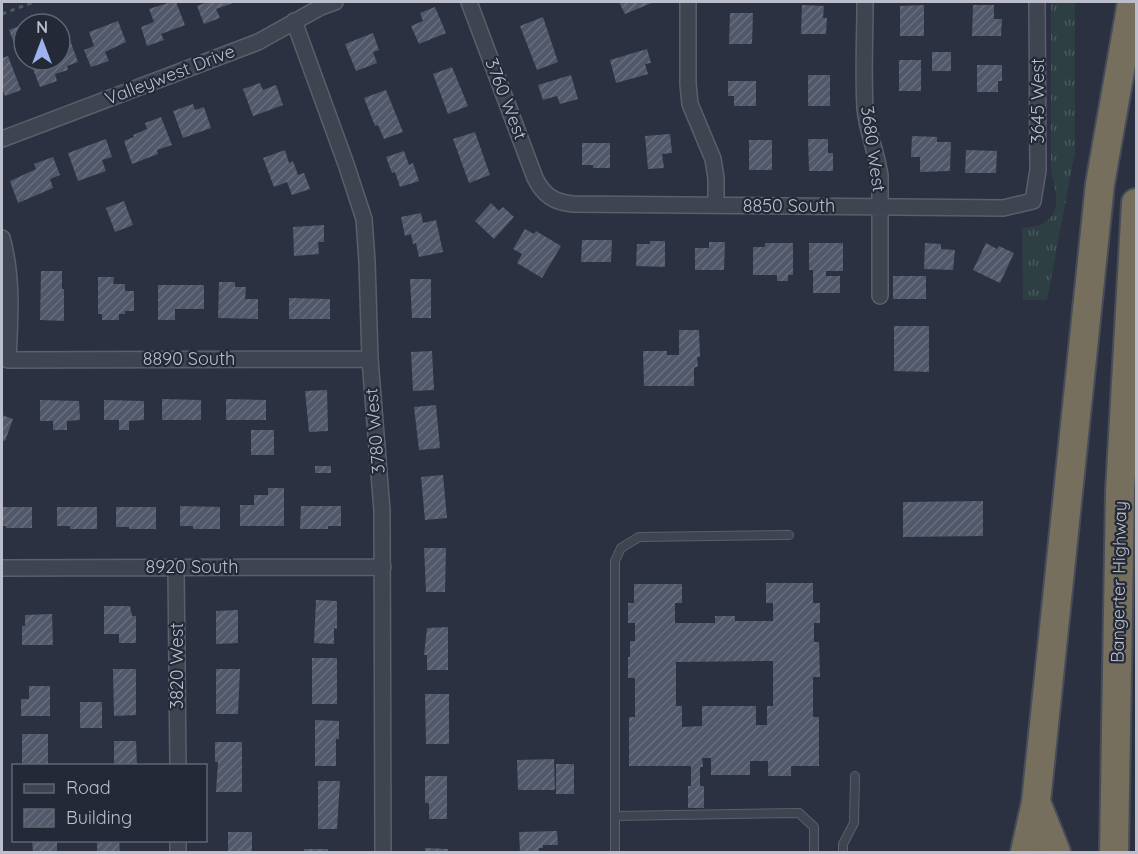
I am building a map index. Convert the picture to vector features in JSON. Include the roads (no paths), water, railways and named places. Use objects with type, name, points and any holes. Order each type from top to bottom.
[{"type":"highway","points":[[1025,852],[1036,802],[1100,184],[1132,2]]},
{"type":"highway","name":"Bangerter Highway","points":[[1114,852],[1120,491],[1137,203]]},
{"type":"highway","points":[[1036,802],[1056,852]]},
{"type":"street","name":"Valleywest Drive","points":[[2,139],[258,42],[294,21],[335,2]]},
{"type":"street","name":"3760 West","points":[[469,2],[535,178],[547,195]]},
{"type":"street","points":[[688,2],[690,104],[713,159],[716,177],[716,205]]},
{"type":"street","name":"3680 West","points":[[865,2],[866,108],[868,127],[878,161],[880,296]]},
{"type":"street","name":"3645 West","points":[[1033,201],[1038,170],[1037,2]]},
{"type":"street","name":"3780 West","points":[[294,21],[364,219],[368,261],[370,359],[382,511],[383,852]]},
{"type":"street","name":"8850 South","points":[[547,195],[553,200],[573,204],[1003,207],[1033,201]]},
{"type":"street","name":"8890 South","points":[[2,238],[9,277],[8,360],[370,359]]},
{"type":"street","name":"3820 West","points":[[176,567],[178,764]]},
{"type":"street","name":"8920 South","points":[[2,568],[383,567]]},
{"type":"lane","points":[[615,852],[615,561],[621,548],[639,537],[789,535]]},
{"type":"lane","points":[[843,852],[843,844],[854,824],[855,776]]},
{"type":"lane","points":[[615,816],[799,813],[814,827],[814,852]]}]
